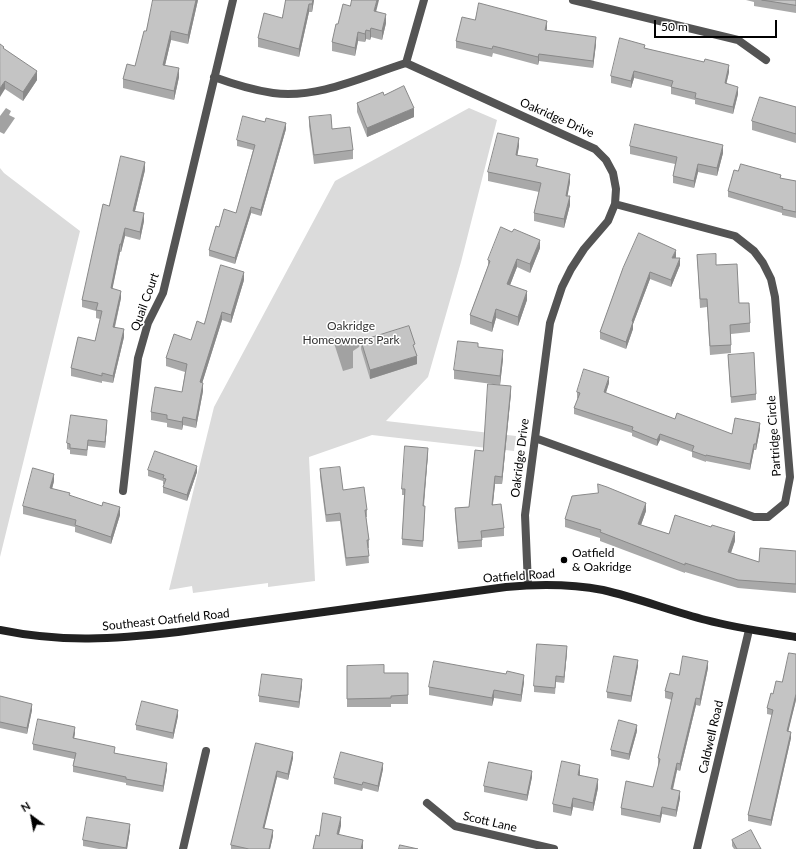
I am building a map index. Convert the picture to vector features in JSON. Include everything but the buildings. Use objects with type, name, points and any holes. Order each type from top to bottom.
[{"type":"main road","name":"Oatfield Road","points":[[240,624],[528,585],[568,585],[603,590],[705,620],[749,630],[796,637]]},
{"type":"main road","name":"Southeast Oatfield Road","points":[[0,630],[27,635],[65,639],[106,639],[172,633],[240,624]]},
{"type":"street","points":[[233,0],[214,77],[243,87],[274,93],[292,94],[344,84],[406,63],[424,0]]},
{"type":"street","points":[[573,0],[738,40],[766,60]]},
{"type":"street","name":"Oakridge Drive","points":[[406,63],[595,149],[606,160],[613,174],[616,189],[615,204],[608,221],[584,249],[571,269],[556,303],[550,323],[525,515],[528,585]]},
{"type":"street","name":"Quail Court","points":[[123,491],[138,358],[148,323],[163,294],[214,77]]},
{"type":"street","name":"Partridge Circle","points":[[534,438],[754,517],[768,517],[785,503],[790,477],[775,297],[770,279],[763,263],[754,251],[735,236],[615,204]]},
{"type":"street","name":"Caldwell Road","points":[[696,849],[749,630]]},
{"type":"street","points":[[183,849],[206,751]]},
{"type":"street","name":"Scott Lane","points":[[427,803],[455,826],[554,849]]},
{"type":"green space","name":"Oakridge Homeowners Park","points":[[469,108],[497,120],[461,262],[428,377],[386,421],[516,436],[514,451],[372,435],[309,457],[315,581],[268,587],[268,583],[193,593],[192,586],[169,590],[214,407],[335,181]]},
{"type":"green space","points":[[0,168],[4,173],[80,231],[0,557]]},
{"type":"shaded area","points":[[6,108],[11,111],[9,115],[15,118],[4,134],[0,132],[0,116]]},
{"type":"shaded area","points":[[352,337],[357,339],[360,344],[359,347],[353,351],[353,368],[343,371],[334,343]]},
{"type":"place","name":"Oatfield & Oakridge","points":[[564,560]]}]
